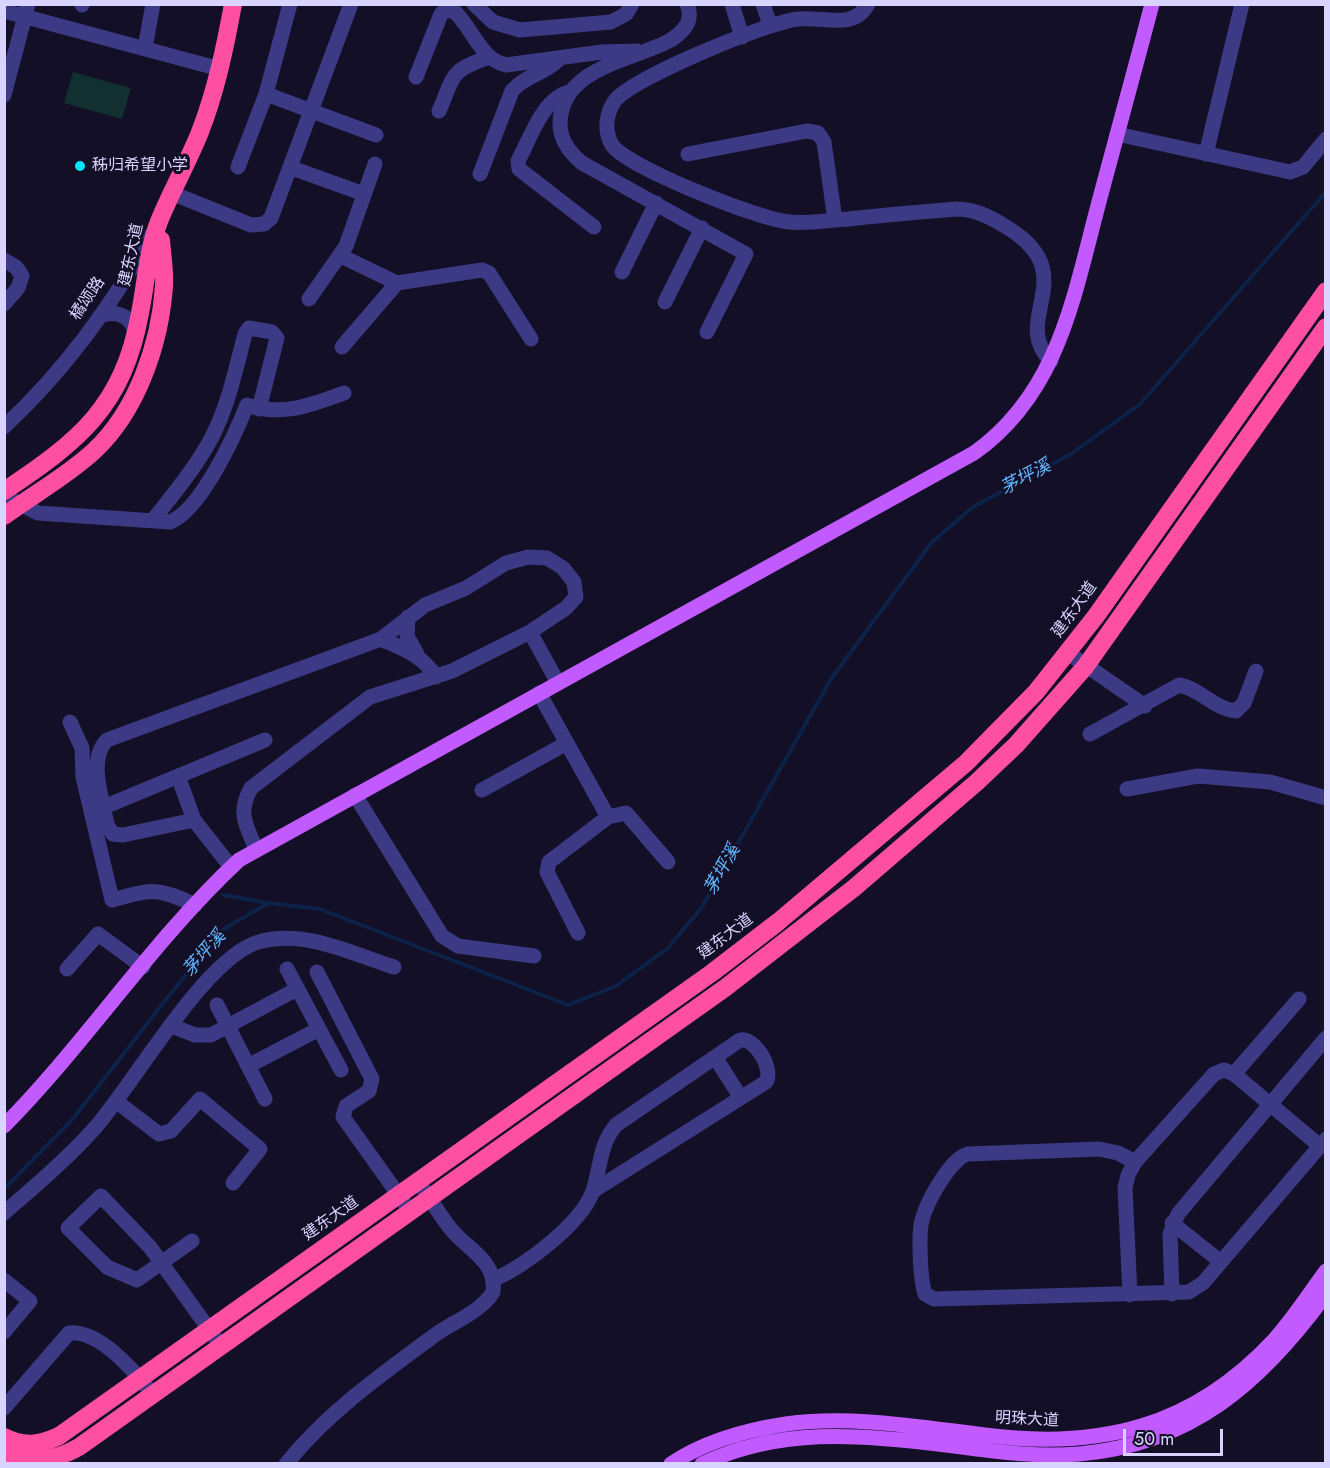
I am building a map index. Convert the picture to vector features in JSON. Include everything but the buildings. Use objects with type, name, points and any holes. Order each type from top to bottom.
[{"type":"highway","name":"橘颂路","points":[[159,220],[174,194],[200,131],[220,69],[233,4]]},
{"type":"highway","name":"建东大道","points":[[8,502],[99,415],[113,393],[134,341],[159,220]]},
{"type":"highway","name":"建东大道","points":[[8,502],[95,450],[130,403],[143,375],[160,315],[164,284],[159,220]]},
{"type":"highway","name":"建东大道","points":[[38,1456],[59,1436],[712,972],[778,922],[966,763],[1003,729],[1068,653],[1326,291]]},
{"type":"highway","points":[[4,1454],[26,1461],[38,1456],[67,1454],[79,1447],[725,988],[854,888],[1016,745],[1086,665],[1326,327]]},
{"type":"highway","points":[[4,1437],[38,1456]]},
{"type":"main road","points":[[4,1126],[50,1077],[195,905],[231,867],[256,849],[974,453],[1011,423],[1051,362],[1068,317],[1152,4]]},
{"type":"main road","name":"明珠大道","points":[[671,1464],[717,1441],[760,1428],[803,1422],[847,1420],[890,1423],[1031,1440],[1075,1440],[1120,1433],[1163,1419],[1205,1397],[1242,1371],[1275,1339],[1326,1271]]},
{"type":"main road","name":"明珠大道","points":[[702,1464],[763,1442],[824,1435],[887,1437],[1032,1455],[1078,1454],[1125,1447],[1170,1432],[1214,1410],[1252,1381],[1286,1347],[1326,1294]]},
{"type":"street","points":[[145,48],[153,4]]},
{"type":"street","points":[[238,167],[266,94],[290,4]]},
{"type":"street","points":[[174,194],[246,223],[264,224],[276,210],[351,4]]},
{"type":"street","points":[[474,4],[493,22],[520,30],[604,24],[619,19],[632,4]]},
{"type":"street","points":[[687,4],[689,20],[682,32],[646,51],[587,75],[570,92],[563,106],[561,128],[572,153],[588,166],[746,254],[707,332]]},
{"type":"street","points":[[732,4],[742,37]]},
{"type":"street","points":[[763,4],[770,25]]},
{"type":"street","points":[[868,4],[859,16],[848,21],[814,18],[770,25],[624,91],[609,110],[606,122],[612,145],[631,160],[756,216],[793,222],[965,209],[989,217],[1018,234],[1037,251],[1044,265],[1045,281],[1038,333],[1039,345],[1051,362]]},
{"type":"street","points":[[1206,154],[1242,4]]},
{"type":"street","points":[[4,94],[26,10]]},
{"type":"street","points":[[4,11],[26,10],[220,69]]},
{"type":"street","points":[[416,77],[441,14],[445,10],[455,12],[490,57],[500,64],[512,65],[602,52],[646,51]]},
{"type":"street","points":[[439,111],[456,72],[463,66],[490,57]]},
{"type":"street","points":[[480,174],[512,91],[524,80],[546,70],[559,58]]},
{"type":"street","points":[[570,92],[558,95],[549,105],[518,160],[519,169],[594,227]]},
{"type":"street","points":[[266,94],[376,135]]},
{"type":"street","points":[[688,154],[807,130],[818,133],[824,142],[835,220]]},
{"type":"street","points":[[1117,134],[1290,172],[1303,167],[1326,139]]},
{"type":"street","points":[[309,299],[341,256],[375,164]]},
{"type":"street","points":[[292,168],[364,194]]},
{"type":"street","points":[[622,272],[656,203]]},
{"type":"street","name":"橘颂路","points":[[4,427],[71,357],[100,316],[159,220]]},
{"type":"street","points":[[665,302],[702,228]]},
{"type":"street","points":[[341,256],[397,283],[482,270],[489,273],[531,339]]},
{"type":"street","points":[[4,260],[16,267],[22,276],[18,288],[4,304]]},
{"type":"street","points":[[342,347],[397,283]]},
{"type":"street","points":[[100,316],[113,313],[126,317],[133,326],[134,341]]},
{"type":"street","points":[[8,502],[38,513],[59,516],[154,519],[170,522],[185,513],[222,460],[253,407],[277,338],[272,332],[249,328],[245,334],[227,399],[201,457],[154,519]]},
{"type":"street","points":[[227,399],[253,407],[292,410],[344,393]]},
{"type":"street","points":[[194,820],[123,836],[113,834],[107,825],[96,761],[99,748],[107,740],[381,639],[425,605],[466,588],[506,563],[528,556],[547,558],[563,568],[574,582],[576,597],[566,608],[530,632],[436,677],[370,697],[251,788],[242,803],[244,820],[256,849]]},
{"type":"street","points":[[408,617],[408,636],[417,654]]},
{"type":"street","points":[[530,632],[558,683]]},
{"type":"street","points":[[381,639],[417,654],[427,662],[436,677]]},
{"type":"street","points":[[1068,653],[1145,706]]},
{"type":"street","points":[[1090,734],[1179,686],[1194,688],[1224,710],[1236,711],[1244,703],[1256,671]]},
{"type":"street","points":[[539,693],[608,817]]},
{"type":"street","points":[[70,722],[82,748],[83,777],[112,900],[150,890],[167,892],[195,905]]},
{"type":"street","points":[[104,807],[266,740]]},
{"type":"street","points":[[482,790],[567,743]]},
{"type":"street","points":[[177,776],[194,820],[231,867]]},
{"type":"street","points":[[1127,789],[1198,776],[1270,782],[1326,798]]},
{"type":"street","points":[[355,795],[442,936],[458,946],[534,956]]},
{"type":"street","points":[[578,933],[548,872],[549,862],[608,817],[626,813],[668,862]]},
{"type":"street","points":[[67,969],[98,934],[143,967]]},
{"type":"street","points":[[4,1213],[63,1160],[117,1102],[197,990],[220,966],[244,947],[276,938],[308,940],[394,968]]},
{"type":"street","points":[[287,969],[341,1070]]},
{"type":"street","points":[[317,972],[372,1079],[369,1091],[346,1106],[343,1117],[410,1212]]},
{"type":"street","points":[[172,1026],[203,1037],[297,989]]},
{"type":"street","points":[[1234,1074],[1299,999]]},
{"type":"street","points":[[217,1005],[265,1099]]},
{"type":"street","points":[[248,1066],[319,1029]]},
{"type":"street","points":[[1172,1294],[1170,1234],[1172,1223],[1326,1038]]},
{"type":"street","points":[[493,1280],[514,1270],[562,1232],[579,1212],[593,1191],[603,1145],[616,1125],[740,1040],[746,1039],[752,1042],[769,1070],[770,1077],[766,1083],[593,1191]]},
{"type":"street","points":[[715,1057],[741,1098]]},
{"type":"street","points":[[1130,1295],[1125,1188],[1135,1162],[1214,1074],[1224,1070],[1234,1074],[1270,1104],[1323,1142],[1197,1288],[1172,1294],[1130,1295],[931,1298],[924,1290],[921,1228],[923,1217],[949,1168],[962,1155],[1099,1149],[1118,1153],[1135,1162]]},
{"type":"street","points":[[117,1102],[159,1134],[171,1131],[200,1099],[260,1149],[233,1183]]},
{"type":"street","points":[[286,1464],[336,1411],[443,1329],[490,1298],[494,1292],[493,1280],[483,1258],[461,1240],[418,1181]]},
{"type":"street","points":[[192,1241],[162,1263],[137,1280],[107,1267],[68,1228],[101,1196],[150,1247],[162,1263],[221,1346]]},
{"type":"street","points":[[1172,1223],[1221,1262]]},
{"type":"street","points":[[4,1281],[30,1301],[4,1332]]},
{"type":"street","points":[[4,1408],[69,1333],[78,1332],[121,1357],[153,1395]]},
{"type":"green space","points":[[73,72],[131,88],[122,119],[64,103]]},
{"type":"waterway","name":"茅坪溪","points":[[4,1189],[71,1121],[219,932],[268,903],[320,909],[568,1005],[616,986],[668,948],[702,907],[831,679],[932,542],[973,507],[1071,454],[1140,404],[1326,192]]},
{"type":"waterway","points":[[223,895],[268,903]]},
{"type":"place","name":"秭归希望小学","points":[[80,166]]}]
